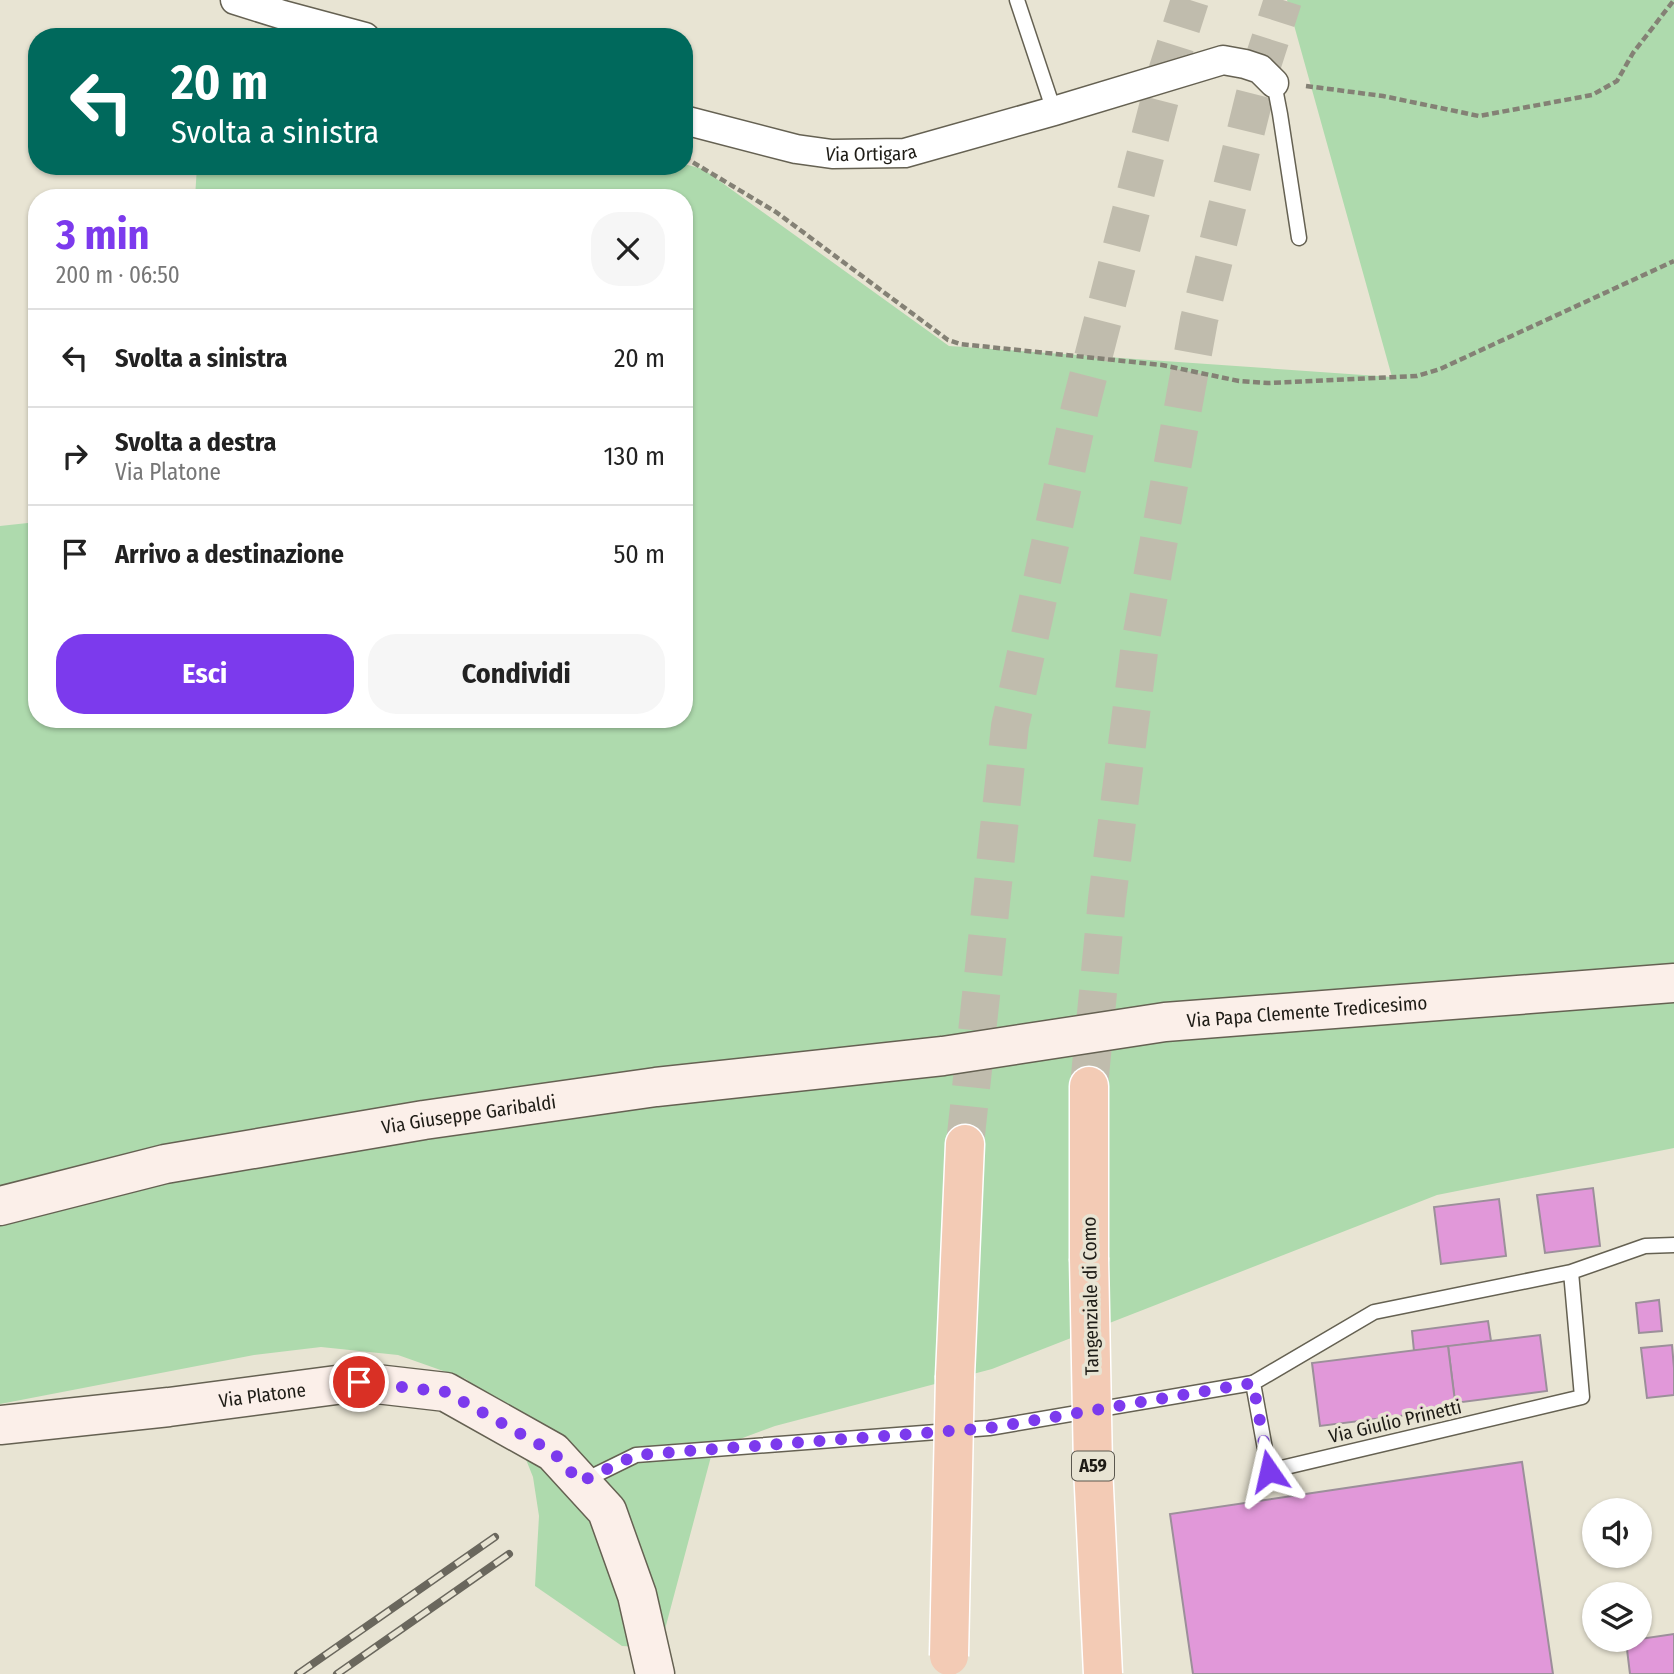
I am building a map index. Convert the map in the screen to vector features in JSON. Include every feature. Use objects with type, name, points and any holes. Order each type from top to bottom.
[{"type":"highway","name":"Tangenziale di Como","points":[[1090,1086],[1089,1258],[1093,1467],[1103,1674]]},
{"type":"highway","points":[[950,1674],[955,1376],[965,1143]]},
{"type":"street","points":[[235,0],[331,28]]},
{"type":"street","name":"Via Ortigara","points":[[693,122],[796,149],[832,154],[877,155],[905,153],[1223,60],[1260,69],[1274,83]]},
{"type":"street","name":"Via Papa Clemente Tredicesimo","points":[[943,1056],[1165,1022],[1674,983]]},
{"type":"street","name":"Via Giuseppe Garibaldi","points":[[0,1206],[165,1164],[424,1120],[656,1087],[943,1056]]},
{"type":"street","name":"Via Platone","points":[[0,1425],[169,1407],[359,1382],[446,1392],[553,1452],[607,1511],[637,1595],[655,1674]]},
{"type":"lane","points":[[1017,0],[1054,111]]},
{"type":"lane","points":[[1274,83],[1299,238]]},
{"type":"lane","points":[[580,1482],[636,1455],[989,1428],[1253,1383],[1374,1312],[1571,1272],[1645,1246],[1674,1245]]},
{"type":"lane","name":"Via Giulio Prinetti","points":[[1253,1383],[1269,1471],[1582,1397],[1571,1272]]},
{"type":"path","points":[[1274,83],[1383,96],[1479,116],[1592,95],[1617,81],[1633,53],[1674,0]]},
{"type":"path","points":[[693,162],[776,212],[948,340],[960,344],[1162,365],[1239,381],[1268,383],[1417,376],[1440,369],[1674,261]]},
{"type":"green space","points":[[1287,0],[1674,0],[1674,1148],[1437,1195],[992,1369],[775,1426],[713,1449],[660,1648],[622,1646],[535,1586],[539,1516],[533,1477],[517,1437],[499,1409],[466,1379],[398,1355],[321,1347],[254,1355],[0,1404],[0,526],[28,523],[28,728],[693,728],[693,189],[196,189],[196,175],[693,175],[693,166],[703,169],[949,346],[1392,377]]},
{"type":"building","points":[[1593,1188],[1600,1246],[1545,1253],[1537,1195]]},
{"type":"building","points":[[1499,1199],[1506,1256],[1441,1264],[1434,1207]]},
{"type":"building","points":[[1659,1300],[1662,1331],[1639,1333],[1636,1303]]},
{"type":"building","points":[[1488,1321],[1491,1341],[1414,1351],[1412,1331]]},
{"type":"building","points":[[1540,1335],[1547,1391],[1455,1403],[1448,1346]]},
{"type":"building","points":[[1672,1345],[1674,1395],[1647,1398],[1641,1348]]},
{"type":"building","points":[[1448,1346],[1456,1409],[1320,1426],[1312,1363]]},
{"type":"building","points":[[1522,1462],[1553,1674],[1193,1674],[1170,1514]]},
{"type":"building","points":[[1674,1634],[1674,1674],[1630,1674],[1627,1652],[1652,1652],[1652,1637]]},
{"type":"tunnel","points":[[965,1144],[1010,726],[1080,408],[1167,72],[1190,0]]},
{"type":"tunnel","points":[[1089,1086],[1107,899],[1140,644],[1199,320],[1263,62],[1283,0]]},
{"type":"railway","points":[[298,1674],[495,1537]]},
{"type":"railway","points":[[337,1674],[509,1554]]},
{"type":"route","points":[[359,1382],[446,1392],[553,1452],[580,1482],[636,1455],[989,1428],[1253,1383],[1269,1471]]}]
